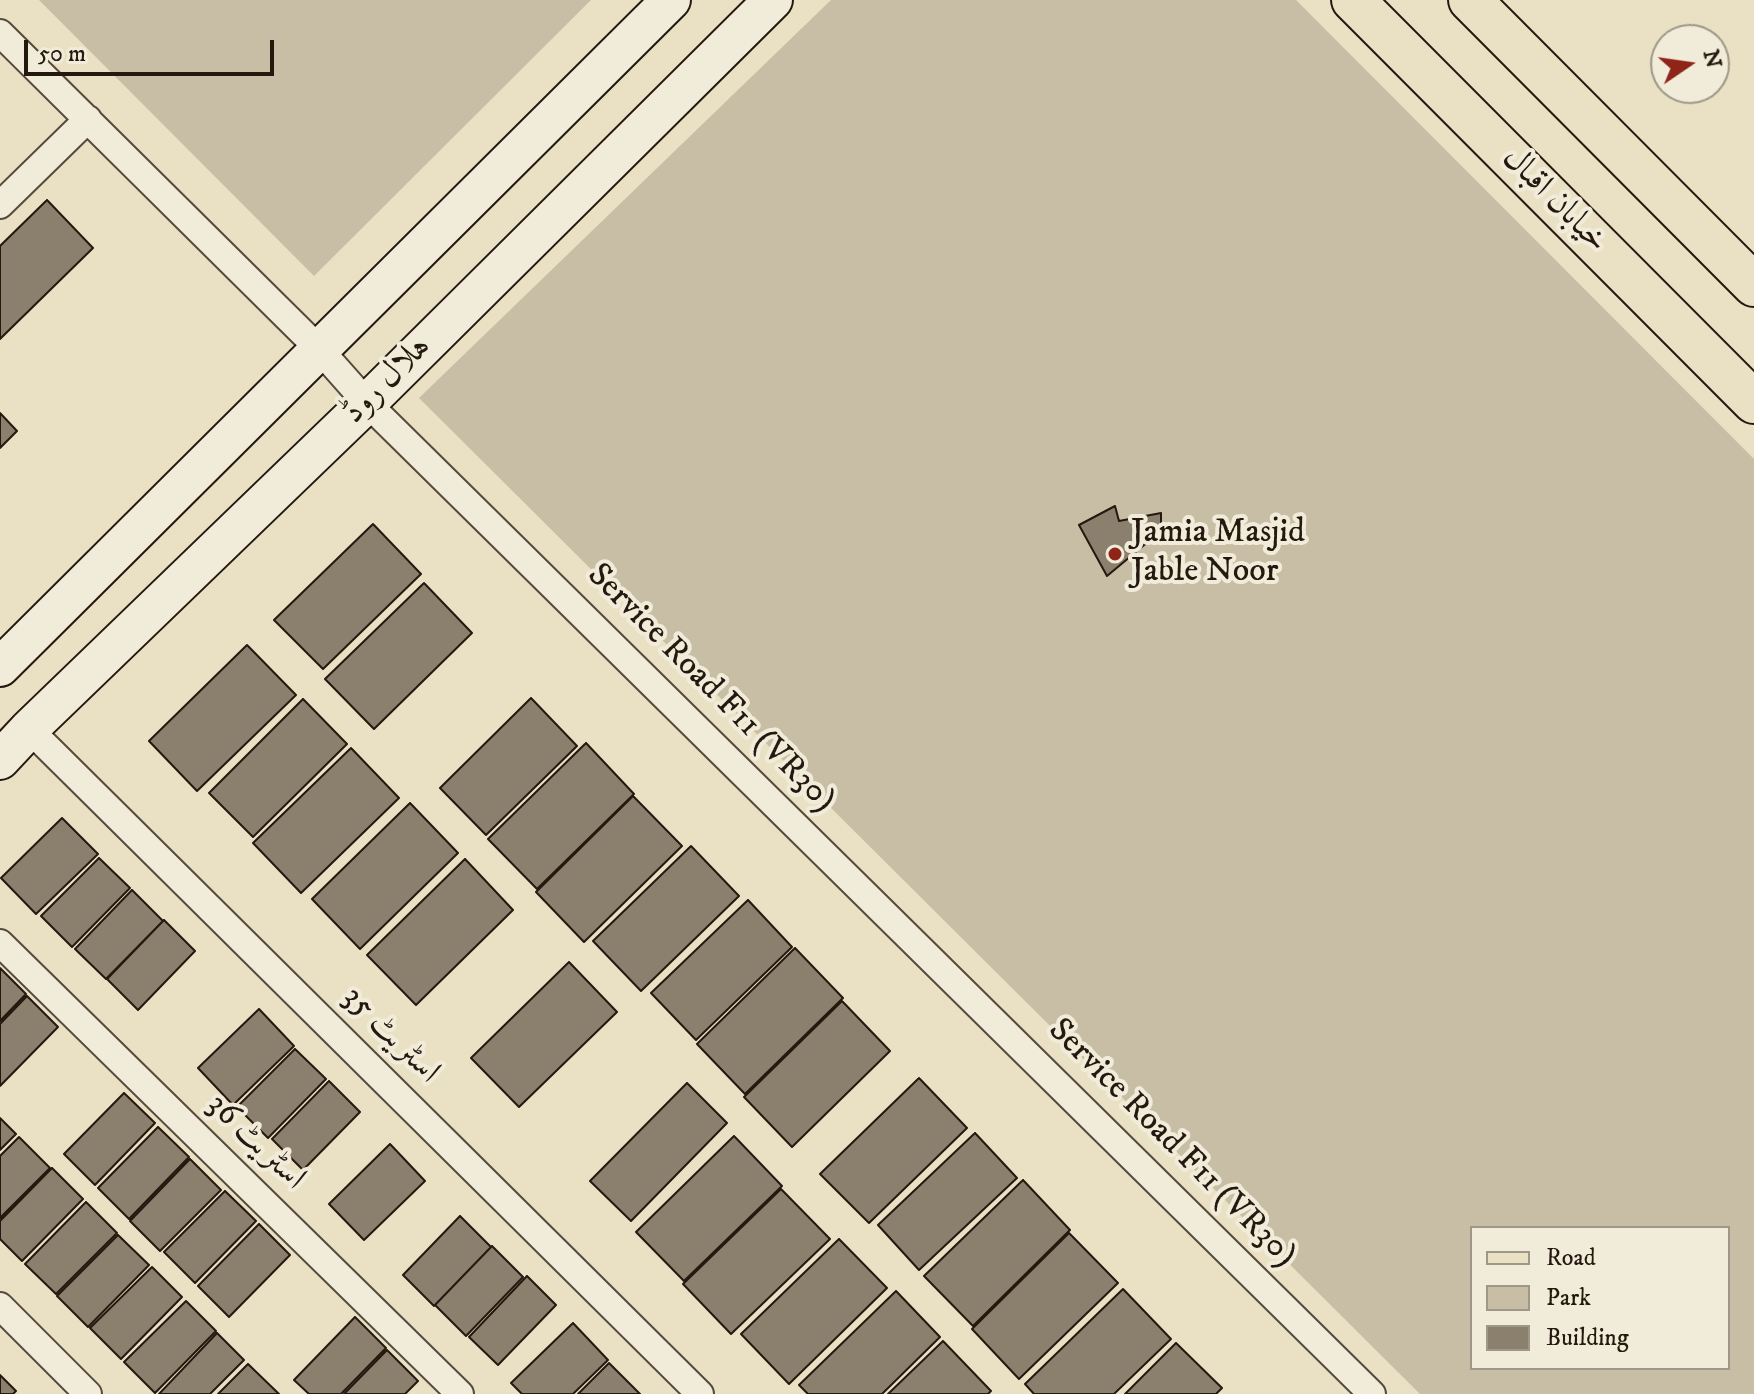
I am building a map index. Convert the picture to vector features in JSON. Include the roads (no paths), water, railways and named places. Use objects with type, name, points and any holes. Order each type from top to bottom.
[{"type":"main road","name":"خیابان اقبال","points":[[1353,0],[1754,402]]},
{"type":"main road","points":[[1470,0],[1754,285]]},
{"type":"street","name":"ہلال روڈ","points":[[0,667],[671,0]]},
{"type":"street","name":"ہلال روڈ","points":[[0,760],[367,403],[773,0]]},
{"type":"street","name":"Service Road F11 (VR30)","points":[[0,33],[320,350],[367,403],[1372,1394]]},
{"type":"street","points":[[0,205],[88,119]]},
{"type":"street","name":"اسٹریٹ 35","points":[[29,729],[700,1394]]},
{"type":"street","name":"اسٹریٹ 36","points":[[0,943],[460,1394]]},
{"type":"street","points":[[0,1306],[88,1394]]},
{"type":"place","name":"Jamia Masjid Jable Noor","points":[[1115,554]]}]
